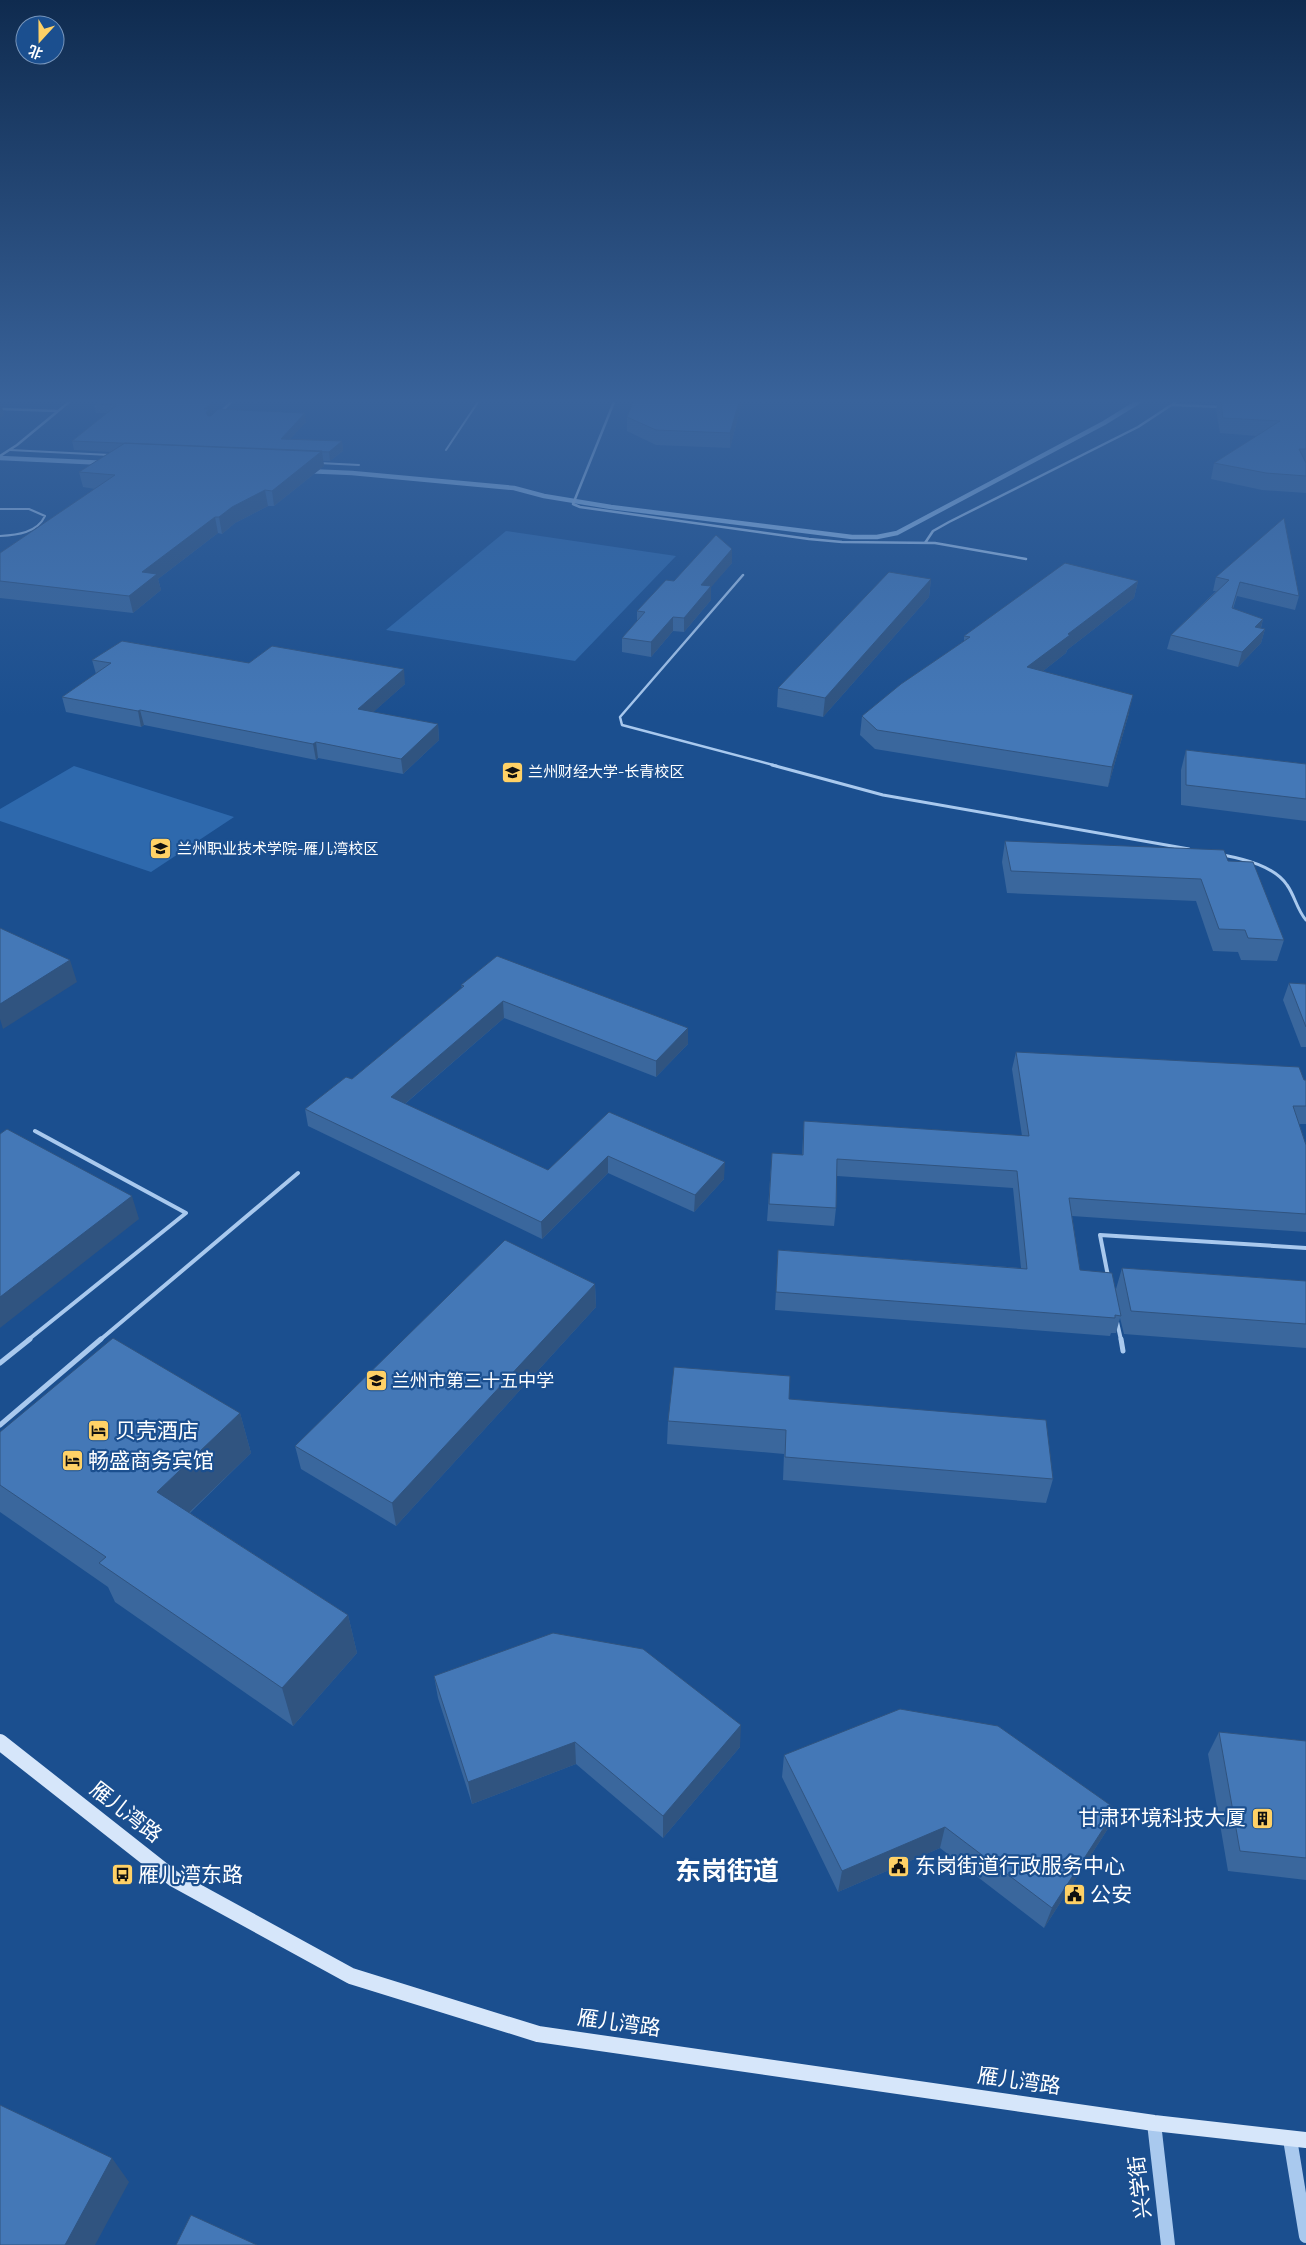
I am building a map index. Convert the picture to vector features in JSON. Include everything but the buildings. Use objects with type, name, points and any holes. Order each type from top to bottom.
[{"type":"main road","name":"雁儿湾路","points":[[0,1742],[174,1879],[351,1976],[538,2034],[1154,2123],[1298,2140]]},
{"type":"street","points":[[579,507],[809,539],[842,542],[925,543],[1026,559]]},
{"type":"street","points":[[925,543],[933,531],[980,507]]},
{"type":"street","name":"兴学街","points":[[1154,2123],[1168,2245]]},
{"type":"street","points":[[1298,2140],[1306,2236]]},
{"type":"lane","points":[[0,509],[29,509],[40,512],[45,516],[44,522],[36,528],[0,536]]},
{"type":"lane","points":[[742,575],[620,717],[622,725],[883,795],[1196,850]]},
{"type":"lane","points":[[1222,855],[1252,863],[1271,872],[1286,884],[1306,920]]},
{"type":"lane","points":[[0,1363],[186,1213],[35,1131]]},
{"type":"lane","points":[[0,1425],[298,1174]]},
{"type":"lane","points":[[1110,1284],[1100,1235],[1306,1248]]},
{"type":"lane","points":[[1115,1313],[1123,1351]]},
{"type":"shaded area","points":[[506,531],[676,556],[575,661],[386,630]]},
{"type":"shaded area","points":[[74,766],[234,817],[151,872],[0,821],[0,809]]},
{"type":"waterway","points":[[610,507],[852,537],[877,537],[897,533],[946,507]]},
{"type":"place","name":"兰州财经大学-长青校区","points":[[512,772]]},
{"type":"place","name":"兰州职业技术学院-雁儿湾校区","points":[[161,849]]},
{"type":"place","name":"兰州市第三十五中学","points":[[376,1381]]},
{"type":"place","name":"贝壳酒店","points":[[99,1431]]},
{"type":"place","name":"畅盛商务宾馆","points":[[72,1461]]},
{"type":"place","name":"甘肃环境科技大厦","points":[[1262,1818]]},
{"type":"place","name":"东岗街道行政服务中心","points":[[899,1866]]},
{"type":"place","name":"雁儿湾东路","points":[[122,1875]]},
{"type":"place","name":"公安","points":[[1074,1895]]},
{"type":"district","name":"东岗街道","points":[[727,1871]]}]
